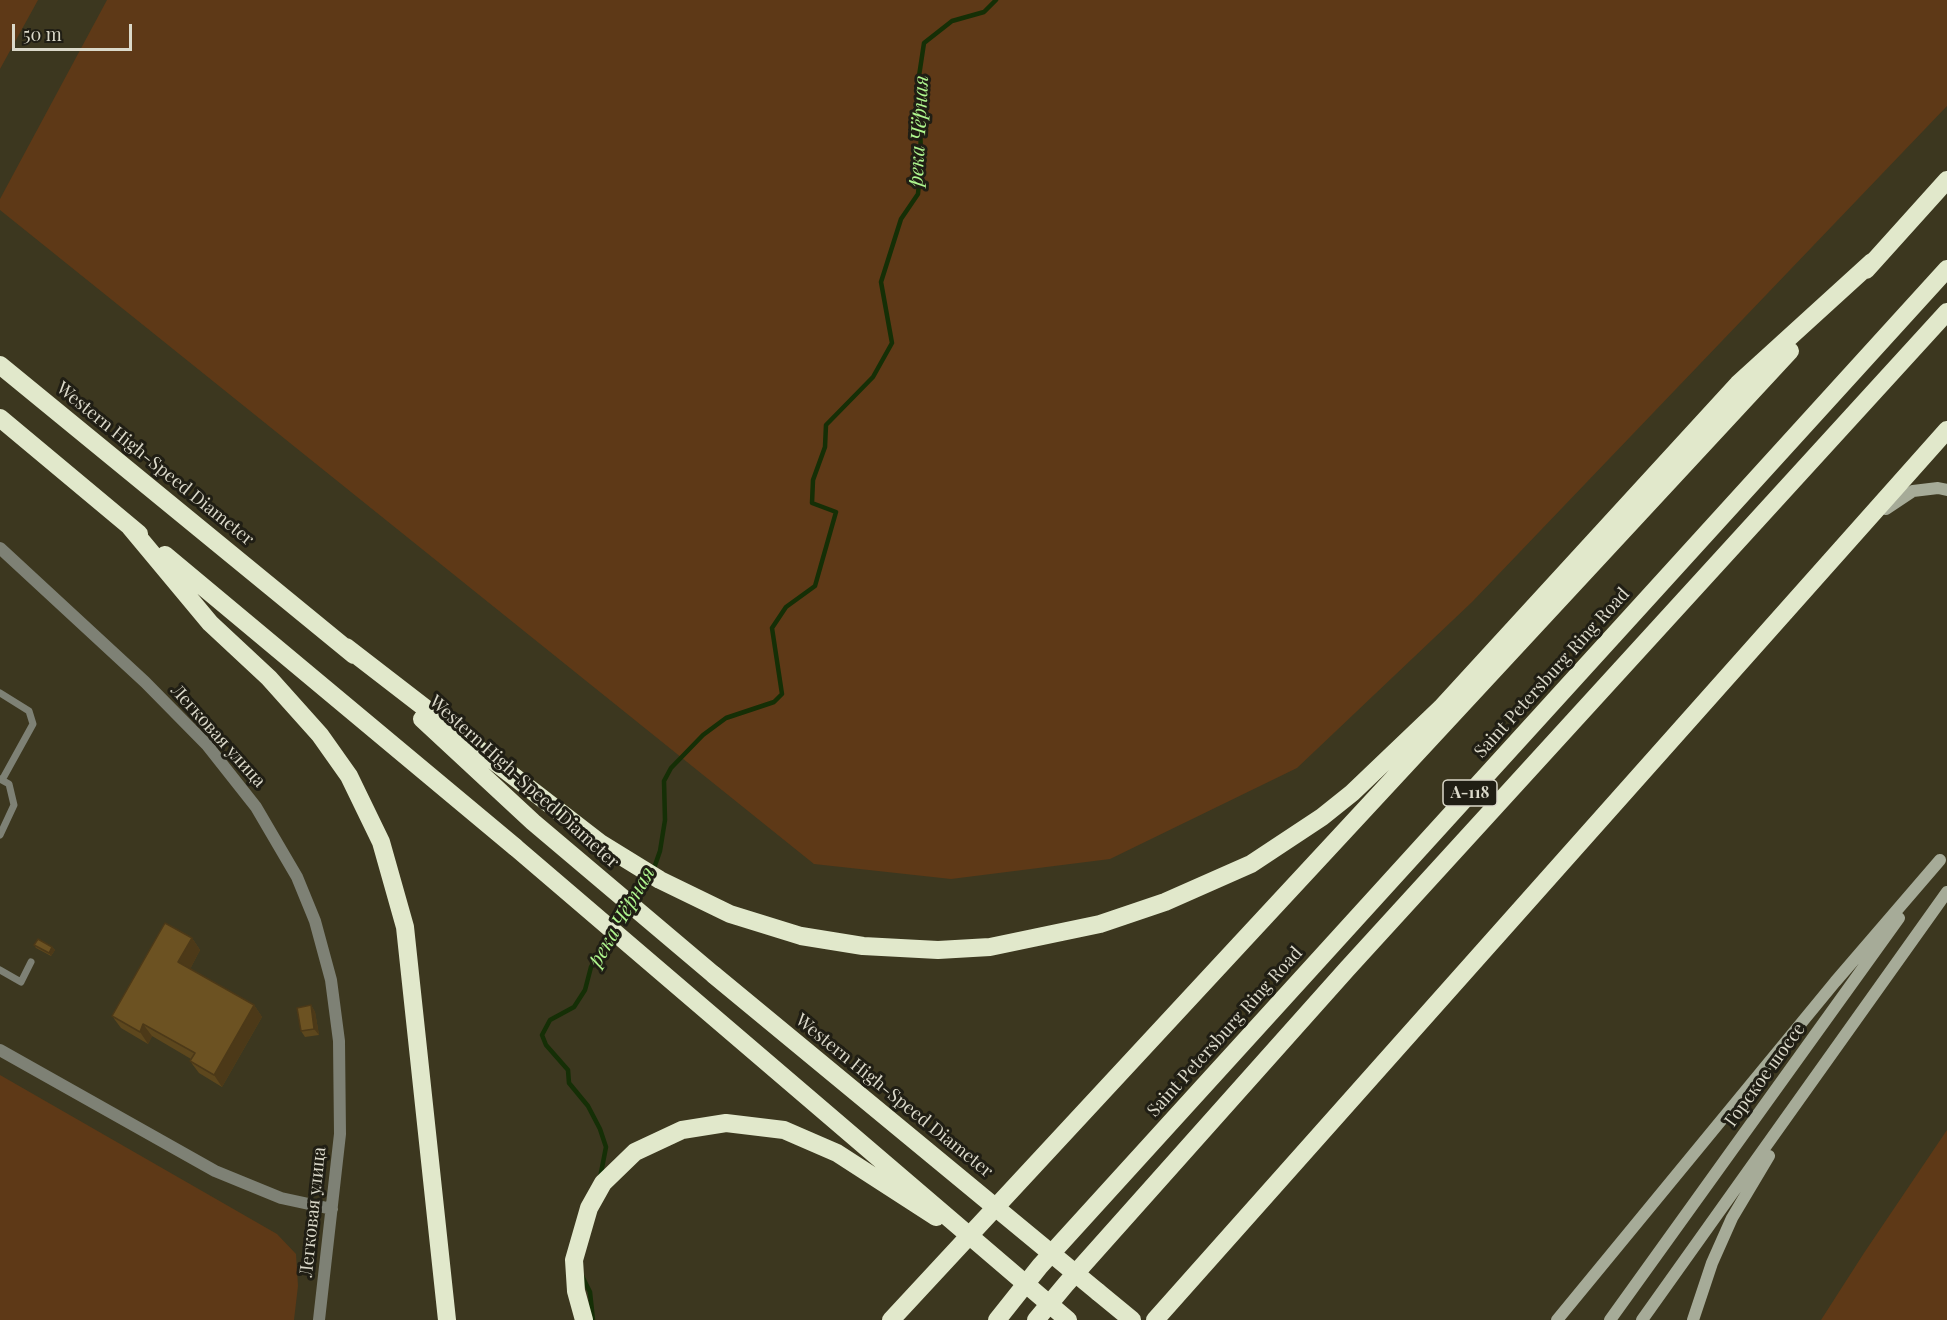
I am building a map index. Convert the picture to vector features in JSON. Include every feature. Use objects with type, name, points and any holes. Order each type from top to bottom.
[{"type":"highway","points":[[891,1320],[1947,180]]},
{"type":"highway","points":[[346,647],[600,843],[694,899],[730,914],[801,936],[863,946],[938,950],[990,947],[1039,939],[1133,914],[1222,878],[1283,844],[1353,793],[1441,708],[1738,384],[1872,262]]},
{"type":"highway","name":"Saint Petersburg Ring Road","points":[[997,1320],[1048,1257],[1947,269]]},
{"type":"highway","name":"А-118","points":[[1036,1320],[1065,1284],[1347,969],[1947,312]]},
{"type":"highway","name":"Western High-Speed Diameter","points":[[0,365],[346,647],[533,822],[714,975],[1132,1320]]},
{"type":"highway","points":[[0,418],[515,847],[1068,1320]]},
{"type":"highway","points":[[1155,1320],[1947,430]]},
{"type":"highway","points":[[130,527],[210,623],[268,678],[320,735],[349,776],[381,842],[405,927],[447,1320]]},
{"type":"highway","points":[[584,1320],[576,1291],[574,1260],[589,1208],[603,1183],[635,1152],[654,1141],[682,1130],[710,1124],[762,1125],[812,1140],[837,1152],[997,1257]]},
{"type":"main road","points":[[1850,538],[1896,500],[1913,491],[1938,488],[1947,490]]},
{"type":"main road","points":[[1557,1320],[1835,982],[1944,855]]},
{"type":"main road","name":"Горское шоссе","points":[[1610,1320],[1944,855]]},
{"type":"main road","points":[[1642,1320],[1947,892]]},
{"type":"main road","points":[[1693,1320],[1712,1263],[1732,1218],[1808,1090]]},
{"type":"main road","points":[[1098,1292],[1141,1320]]},
{"type":"street","name":"Легковая улица","points":[[0,548],[145,682],[207,745],[256,807],[297,877],[315,921],[331,980],[339,1041],[340,1134],[319,1320]]},
{"type":"street","points":[[0,1050],[215,1171],[281,1198],[332,1209]]},
{"type":"lane","points":[[0,693],[29,711],[33,724],[1,780],[9,784],[14,805],[0,835]]},
{"type":"lane","points":[[0,970],[21,982],[31,962]]},
{"type":"shaded area","points":[[0,0],[38,0],[0,69]]},
{"type":"shaded area","points":[[107,0],[1947,0],[1947,106],[1472,602],[1297,768],[1110,859],[951,879],[814,864],[0,210],[0,199]]},
{"type":"shaded area","points":[[0,1075],[277,1234],[296,1254],[298,1286],[294,1320],[0,1320]]},
{"type":"shaded area","points":[[1947,1130],[1947,1320],[1821,1320],[1864,1253]]},
{"type":"building","points":[[165,923],[192,938],[178,962],[254,1005],[214,1075],[190,1061],[195,1053],[143,1024],[140,1032],[112,1016]]},
{"type":"building","points":[[38,939],[52,947],[49,953],[34,945]]},
{"type":"building","points":[[311,1005],[314,1029],[301,1031],[297,1008]]},
{"type":"waterway","name":"река Чёрная","points":[[653,871],[660,851],[665,820],[664,781],[671,768],[703,735],[726,718],[774,702],[782,694],[772,628],[786,607],[815,586],[836,512],[812,503],[813,480],[825,447],[826,425],[873,377],[892,343],[881,282],[901,219],[918,194],[921,160],[919,76],[924,43],[952,21],[984,12],[996,0]]},
{"type":"waterway","name":"река Чёрная","points":[[632,901],[649,879]]},
{"type":"waterway","name":"река Чёрная","points":[[616,926],[628,908]]},
{"type":"waterway","name":"река Чёрная","points":[[600,1178],[606,1147],[600,1129],[588,1106],[569,1083],[568,1070],[546,1045],[542,1035],[550,1020],[574,1007],[585,990],[591,967],[610,936]]},
{"type":"waterway","name":"река Чёрная","points":[[582,1276],[590,1292],[593,1320]]}]
